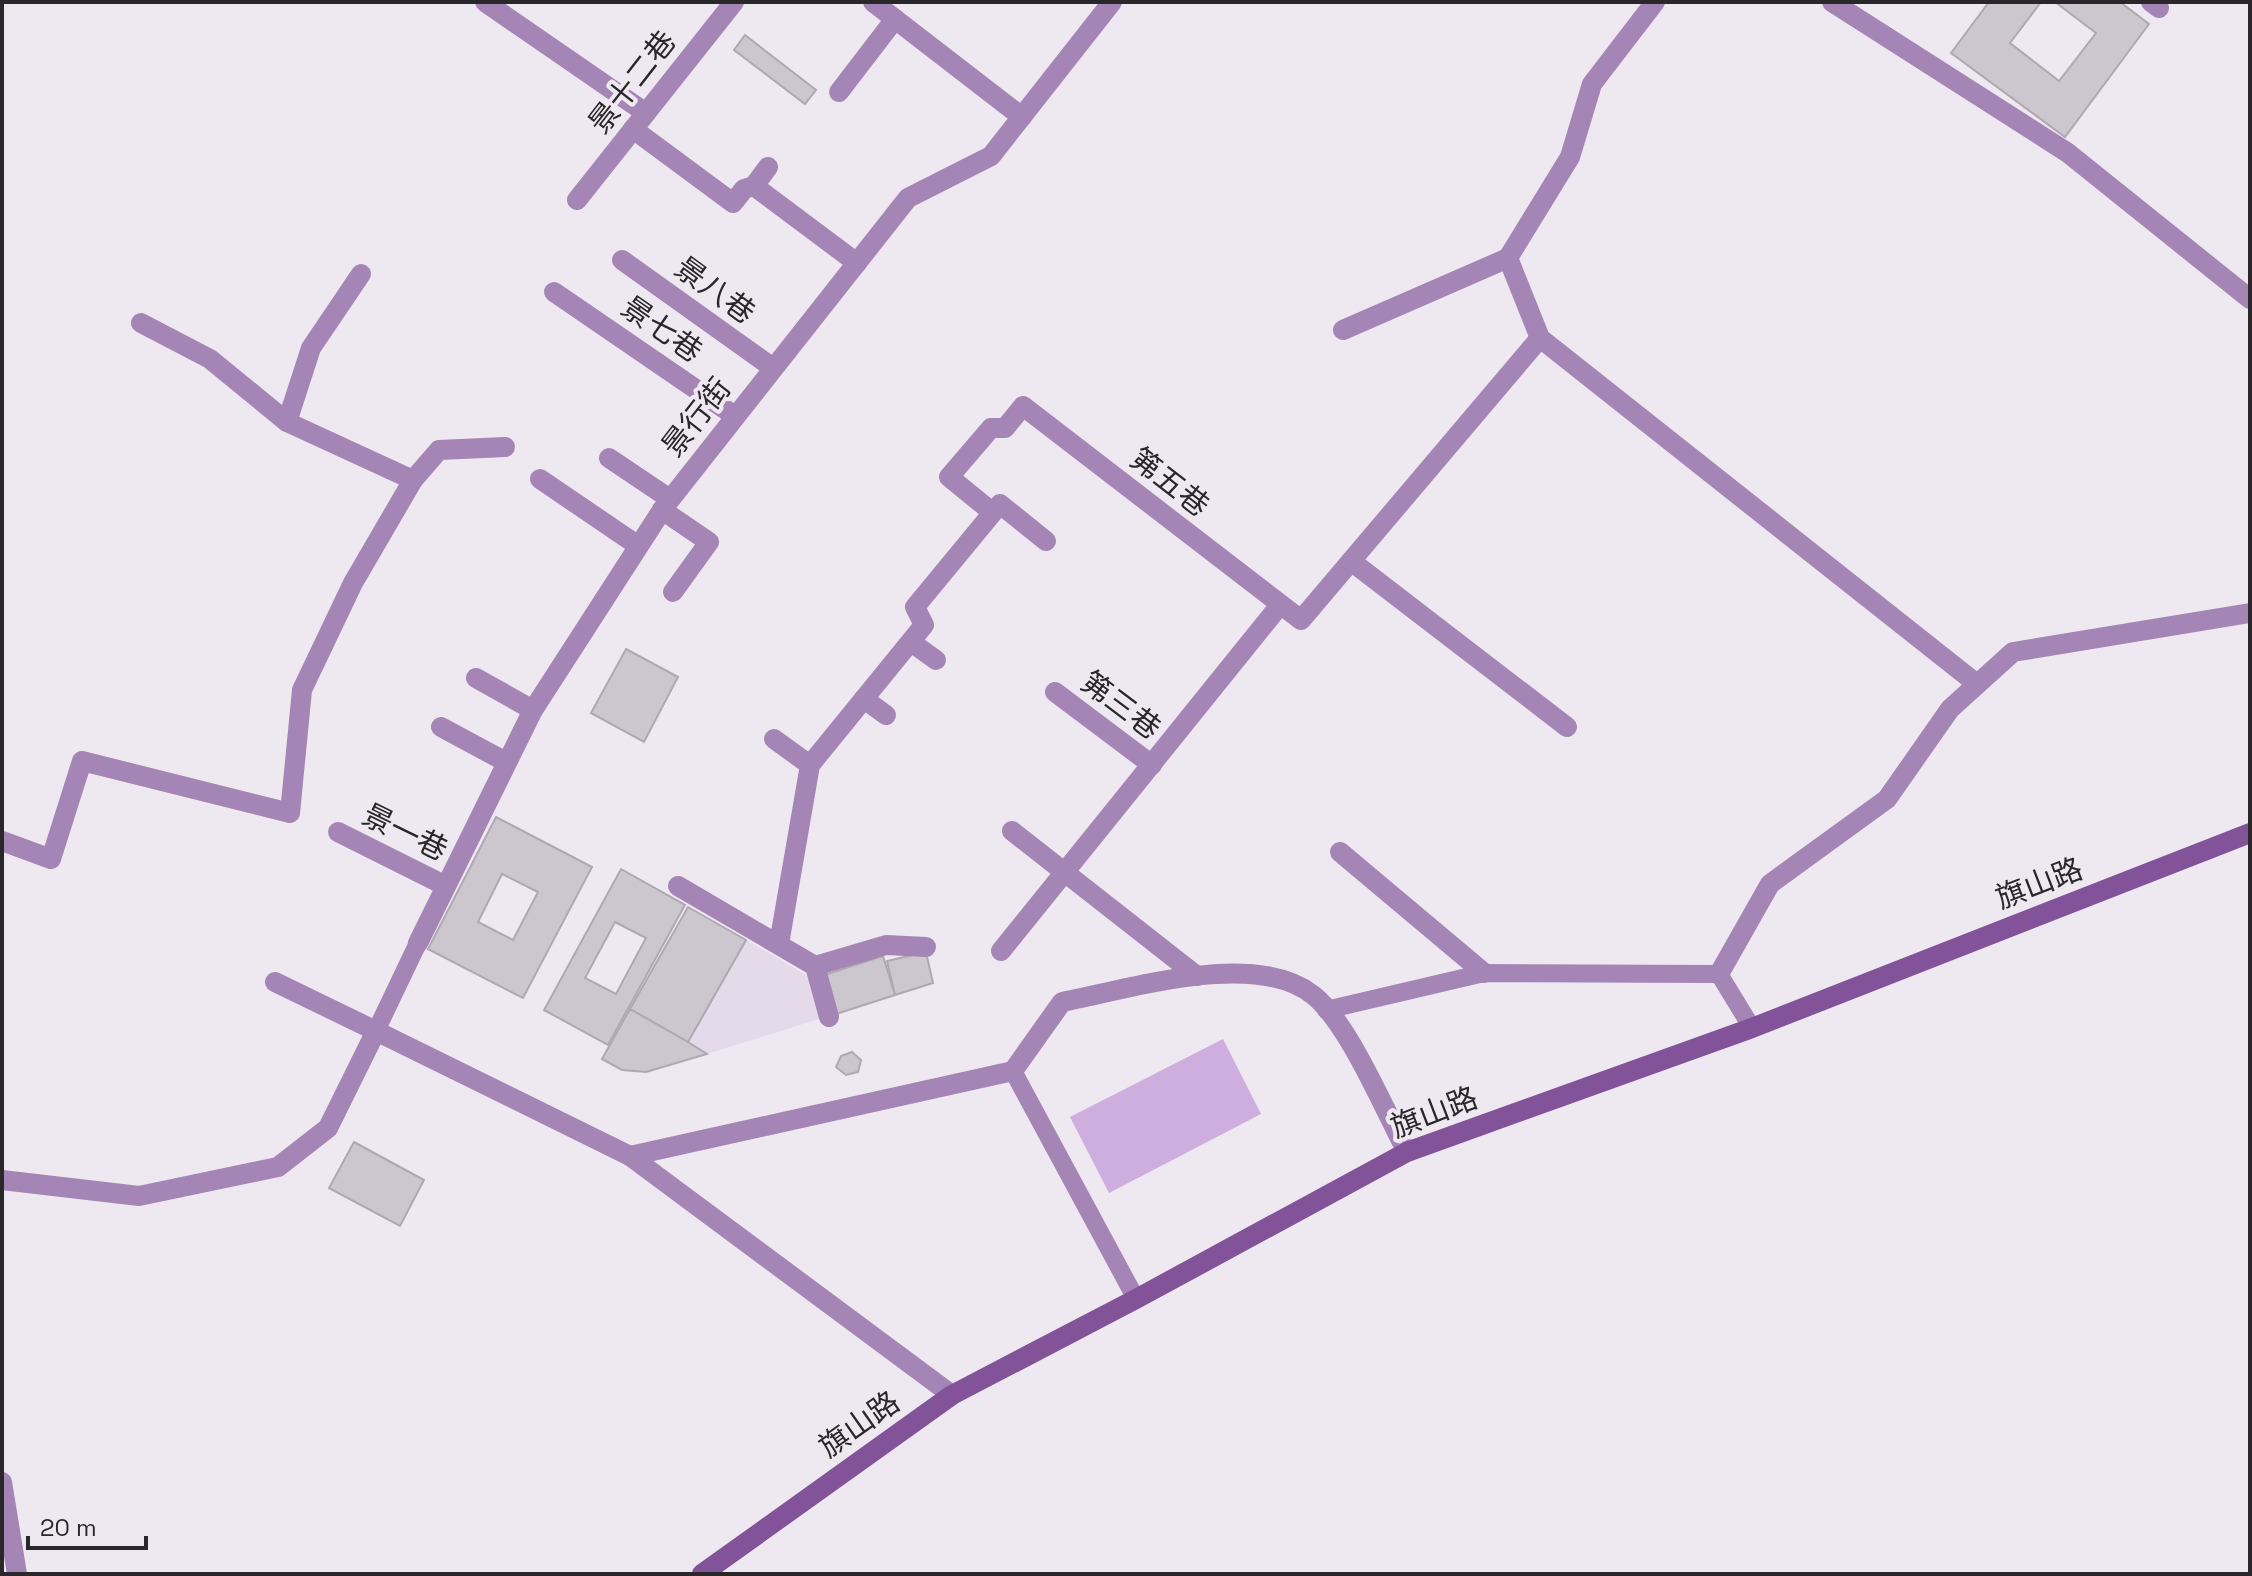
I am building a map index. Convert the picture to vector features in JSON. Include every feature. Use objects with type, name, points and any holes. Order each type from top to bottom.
[{"type":"street","points":[[485,2],[640,121],[733,203],[744,189],[754,186],[768,167]]},
{"type":"street","name":"景十二巷","points":[[577,200],[734,2]]},
{"type":"street","points":[[873,2],[1022,117]]},
{"type":"street","name":"景行街","points":[[418,943],[533,710],[666,504],[908,198],[991,156],[1112,2]]},
{"type":"street","points":[[1343,330],[1508,258],[1570,157],[1592,84],[1655,2]]},
{"type":"street","points":[[1832,2],[2068,153],[2250,299]]},
{"type":"street","points":[[839,92],[895,19]]},
{"type":"street","points":[[754,186],[857,263]]},
{"type":"street","points":[[1508,258],[1540,338],[1977,684]]},
{"type":"street","name":"景八巷","points":[[622,260],[773,368]]},
{"type":"street","points":[[287,422],[311,348],[361,274]]},
{"type":"street","name":"景七巷","points":[[554,292],[735,416]]},
{"type":"street","points":[[141,323],[210,359],[287,422],[413,480]]},
{"type":"street","points":[[1001,951],[1280,605],[1301,620],[1540,338]]},
{"type":"street","name":"笰五巷","points":[[992,512],[949,477],[991,428],[1005,428],[1023,406],[1280,605]]},
{"type":"street","points":[[2,841],[51,859],[82,761],[290,813],[302,690],[353,583],[413,480],[439,450],[505,447]]},
{"type":"street","points":[[609,458],[709,542],[673,592]]},
{"type":"street","points":[[540,479],[637,545]]},
{"type":"street","points":[[779,944],[810,765],[924,625],[915,607],[1000,504],[1046,541]]},
{"type":"street","points":[[1351,561],[1567,727]]},
{"type":"street","points":[[1719,974],[1770,884],[1887,799],[1950,709],[2013,652],[2250,613]]},
{"type":"street","points":[[911,642],[936,660]]},
{"type":"street","points":[[476,678],[533,710]]},
{"type":"street","name":"笰三巷","points":[[1055,692],[1152,765]]},
{"type":"street","points":[[864,699],[886,715]]},
{"type":"street","points":[[441,727],[506,762]]},
{"type":"street","points":[[774,739],[810,765]]},
{"type":"street","points":[[1012,831],[1197,976]]},
{"type":"street","name":"景一巷","points":[[338,832],[446,886]]},
{"type":"street","name":"旗山路","points":[[702,1574],[952,1395],[1407,1152],[1752,1028],[2250,833]]},
{"type":"street","points":[[1340,852],[1484,973]]},
{"type":"street","points":[[678,886],[815,966],[829,1017]]},
{"type":"street","points":[[815,966],[886,945],[926,947]]},
{"type":"street","points":[[630,1156],[1013,1071],[1062,1002],[1210,973],[1270,974],[1313,994],[1342,1028],[1407,1152]]},
{"type":"street","points":[[275,982],[630,1156],[952,1395]]},
{"type":"street","points":[[2,1180],[139,1196],[278,1167],[328,1128],[376,1031]]},
{"type":"street","points":[[2,1482],[17,1574]]},
{"type":"lane","points":[[376,1031],[418,943]]},
{"type":"lane","points":[[1326,1010],[1484,973],[1719,974],[1752,1028]]},
{"type":"lane","points":[[1013,1071],[1136,1299]]},
{"type":"shaded area","points":[[746,940],[808,976],[822,1018],[707,1054],[688,1042]]},
{"type":"shaded area","points":[[1223,1039],[1261,1114],[1109,1193],[1070,1117]]},
{"type":"building","points":[[1989,2],[2041,2],[2010,43],[2059,81],[2096,33],[2055,2],[2120,2],[2149,24],[2065,137],[1951,53]]},
{"type":"building","points":[[745,35],[816,90],[805,104],[734,50]]},
{"type":"building","points":[[626,649],[678,677],[644,742],[591,713]]},
{"type":"building","points":[[496,817],[592,867],[523,998],[428,949]],"holes":[[[502,874],[538,892],[513,940],[478,922]]]},
{"type":"building","points":[[621,869],[685,905],[608,1045],[544,1010]],"holes":[[[615,922],[646,938],[616,994],[585,978]]]},
{"type":"building","points":[[688,907],[746,940],[688,1042],[630,1009]]},
{"type":"building","points":[[926,952],[933,983],[895,995],[887,961]]},
{"type":"building","points":[[883,956],[895,995],[836,1014],[824,975]]},
{"type":"building","points":[[630,1009],[707,1054],[646,1072],[622,1070],[602,1059]]},
{"type":"building","points":[[852,1052],[861,1060],[858,1072],[846,1075],[836,1067],[841,1056]]},
{"type":"building","points":[[354,1142],[424,1180],[400,1226],[329,1188]]}]
